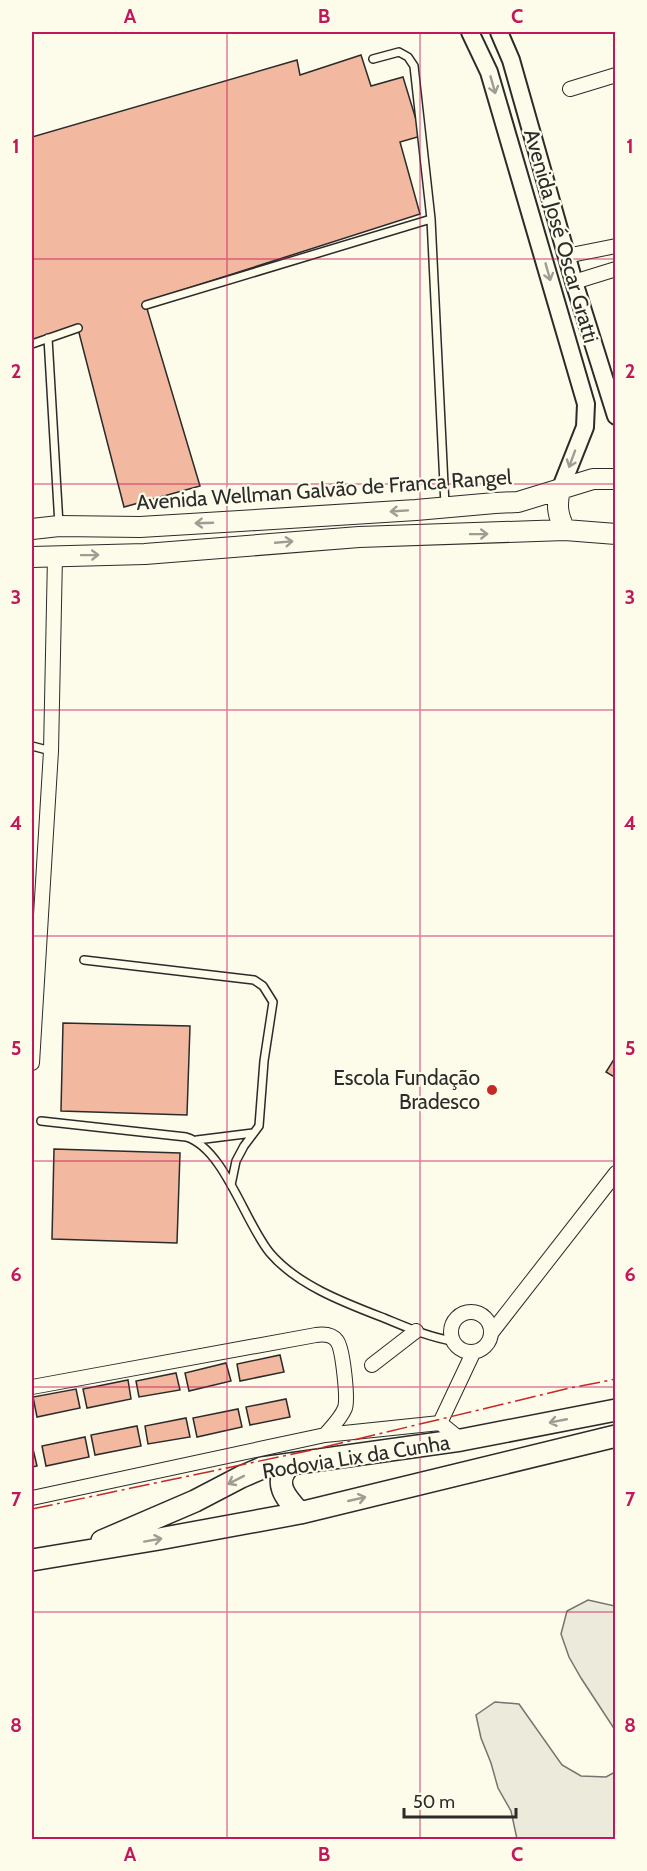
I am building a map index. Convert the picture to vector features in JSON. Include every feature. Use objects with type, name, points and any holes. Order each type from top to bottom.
[{"type":"main road","name":"Avenida Wellman Galvão de Franca Rangel","points":[[32,529],[59,526],[140,527],[518,502],[593,479],[615,478]]},
{"type":"main road","points":[[560,490],[557,511],[565,531]]},
{"type":"main road","points":[[32,557],[145,554],[359,537],[565,531],[615,534]]},
{"type":"main road","name":"Rodovia Lix da Cunha","points":[[74,1553],[195,1502],[262,1468],[461,1440],[615,1410]]},
{"type":"main road","name":"Rodovia Lix da Cunha","points":[[32,1560],[300,1513],[615,1436]]},
{"type":"main road","points":[[291,1464],[283,1474],[282,1489],[285,1497],[300,1513]]},
{"type":"street","name":"Avenida José Oscar Gratti","points":[[470,32],[489,72],[586,404],[585,427],[560,490]]},
{"type":"street","name":"Avenida José Oscar Gratti","points":[[499,32],[511,60],[566,256],[615,416]]},
{"type":"street","points":[[570,89],[615,75]]},
{"type":"street","points":[[566,256],[615,246]]},
{"type":"street","points":[[574,282],[615,269]]},
{"type":"street","points":[[32,1063],[51,750],[55,556]]},
{"type":"street","points":[[492,1332],[615,1173]]},
{"type":"street","points":[[466,1312],[480,1314],[487,1319],[492,1332],[491,1340],[487,1345],[482,1350],[473,1353],[465,1352],[457,1347],[450,1335],[451,1327],[459,1315],[466,1312]]},
{"type":"street","points":[[372,1365],[416,1331]]},
{"type":"street","points":[[32,1387],[328,1334],[337,1340],[342,1350],[346,1401],[342,1415],[325,1435]]},
{"type":"street","points":[[440,1423],[473,1353]]},
{"type":"street","points":[[32,1498],[325,1435],[440,1423],[461,1440]]},
{"type":"street","points":[[382,1451],[401,1427]]},
{"type":"lane","points":[[373,59],[399,52],[408,57],[414,66],[431,219],[445,507]]},
{"type":"lane","points":[[146,305],[431,219]]},
{"type":"lane","points":[[32,344],[78,328]]},
{"type":"lane","points":[[48,339],[59,526]]},
{"type":"lane","points":[[32,746],[51,750]]},
{"type":"lane","points":[[84,960],[254,980],[263,986],[273,1002],[264,1061],[261,1116],[259,1126],[236,1161],[231,1185]]},
{"type":"lane","points":[[41,1121],[197,1140],[253,1133]]},
{"type":"lane","points":[[197,1140],[231,1185],[270,1253],[291,1271],[316,1289],[341,1301],[416,1331],[453,1341]]},
{"type":"shaded area","points":[[588,1600],[615,1606],[615,1730],[569,1657],[561,1634],[567,1611]]},
{"type":"shaded area","points":[[495,1702],[519,1704],[562,1765],[581,1776],[606,1777],[615,1772],[615,1839],[517,1839],[511,1811],[498,1788],[481,1738],[476,1715]]},
{"type":"building","points":[[361,55],[371,86],[403,77],[421,136],[400,142],[420,214],[145,302],[200,486],[124,507],[77,325],[32,341],[32,137],[297,60],[300,75]]},
{"type":"building","points":[[63,1023],[190,1026],[187,1115],[61,1111]]},
{"type":"building","points":[[616,1056],[616,1078],[606,1072]]},
{"type":"building","points":[[54,1149],[180,1153],[177,1243],[52,1239]]},
{"type":"building","points":[[280,1355],[284,1372],[240,1381],[237,1364]]},
{"type":"building","points":[[226,1363],[231,1381],[189,1391],[185,1373]]},
{"type":"building","points":[[176,1373],[180,1390],[139,1397],[136,1381]]},
{"type":"building","points":[[128,1380],[131,1399],[87,1408],[83,1389]]},
{"type":"building","points":[[76,1389],[80,1408],[37,1417],[33,1397]]},
{"type":"building","points":[[286,1399],[290,1417],[250,1425],[246,1407]]},
{"type":"building","points":[[238,1409],[242,1427],[197,1437],[193,1418]]},
{"type":"building","points":[[186,1418],[190,1437],[148,1444],[145,1426]]},
{"type":"building","points":[[137,1426],[141,1446],[95,1455],[91,1435]]},
{"type":"building","points":[[85,1437],[89,1457],[46,1466],[42,1446]]},
{"type":"building","points":[[32,1449],[37,1466],[32,1467]]},
{"type":"power","points":[[32,1509],[312,1450],[616,1379]]},
{"type":"place","name":"Escola Fundação Bradesco","points":[[492,1090]]}]
